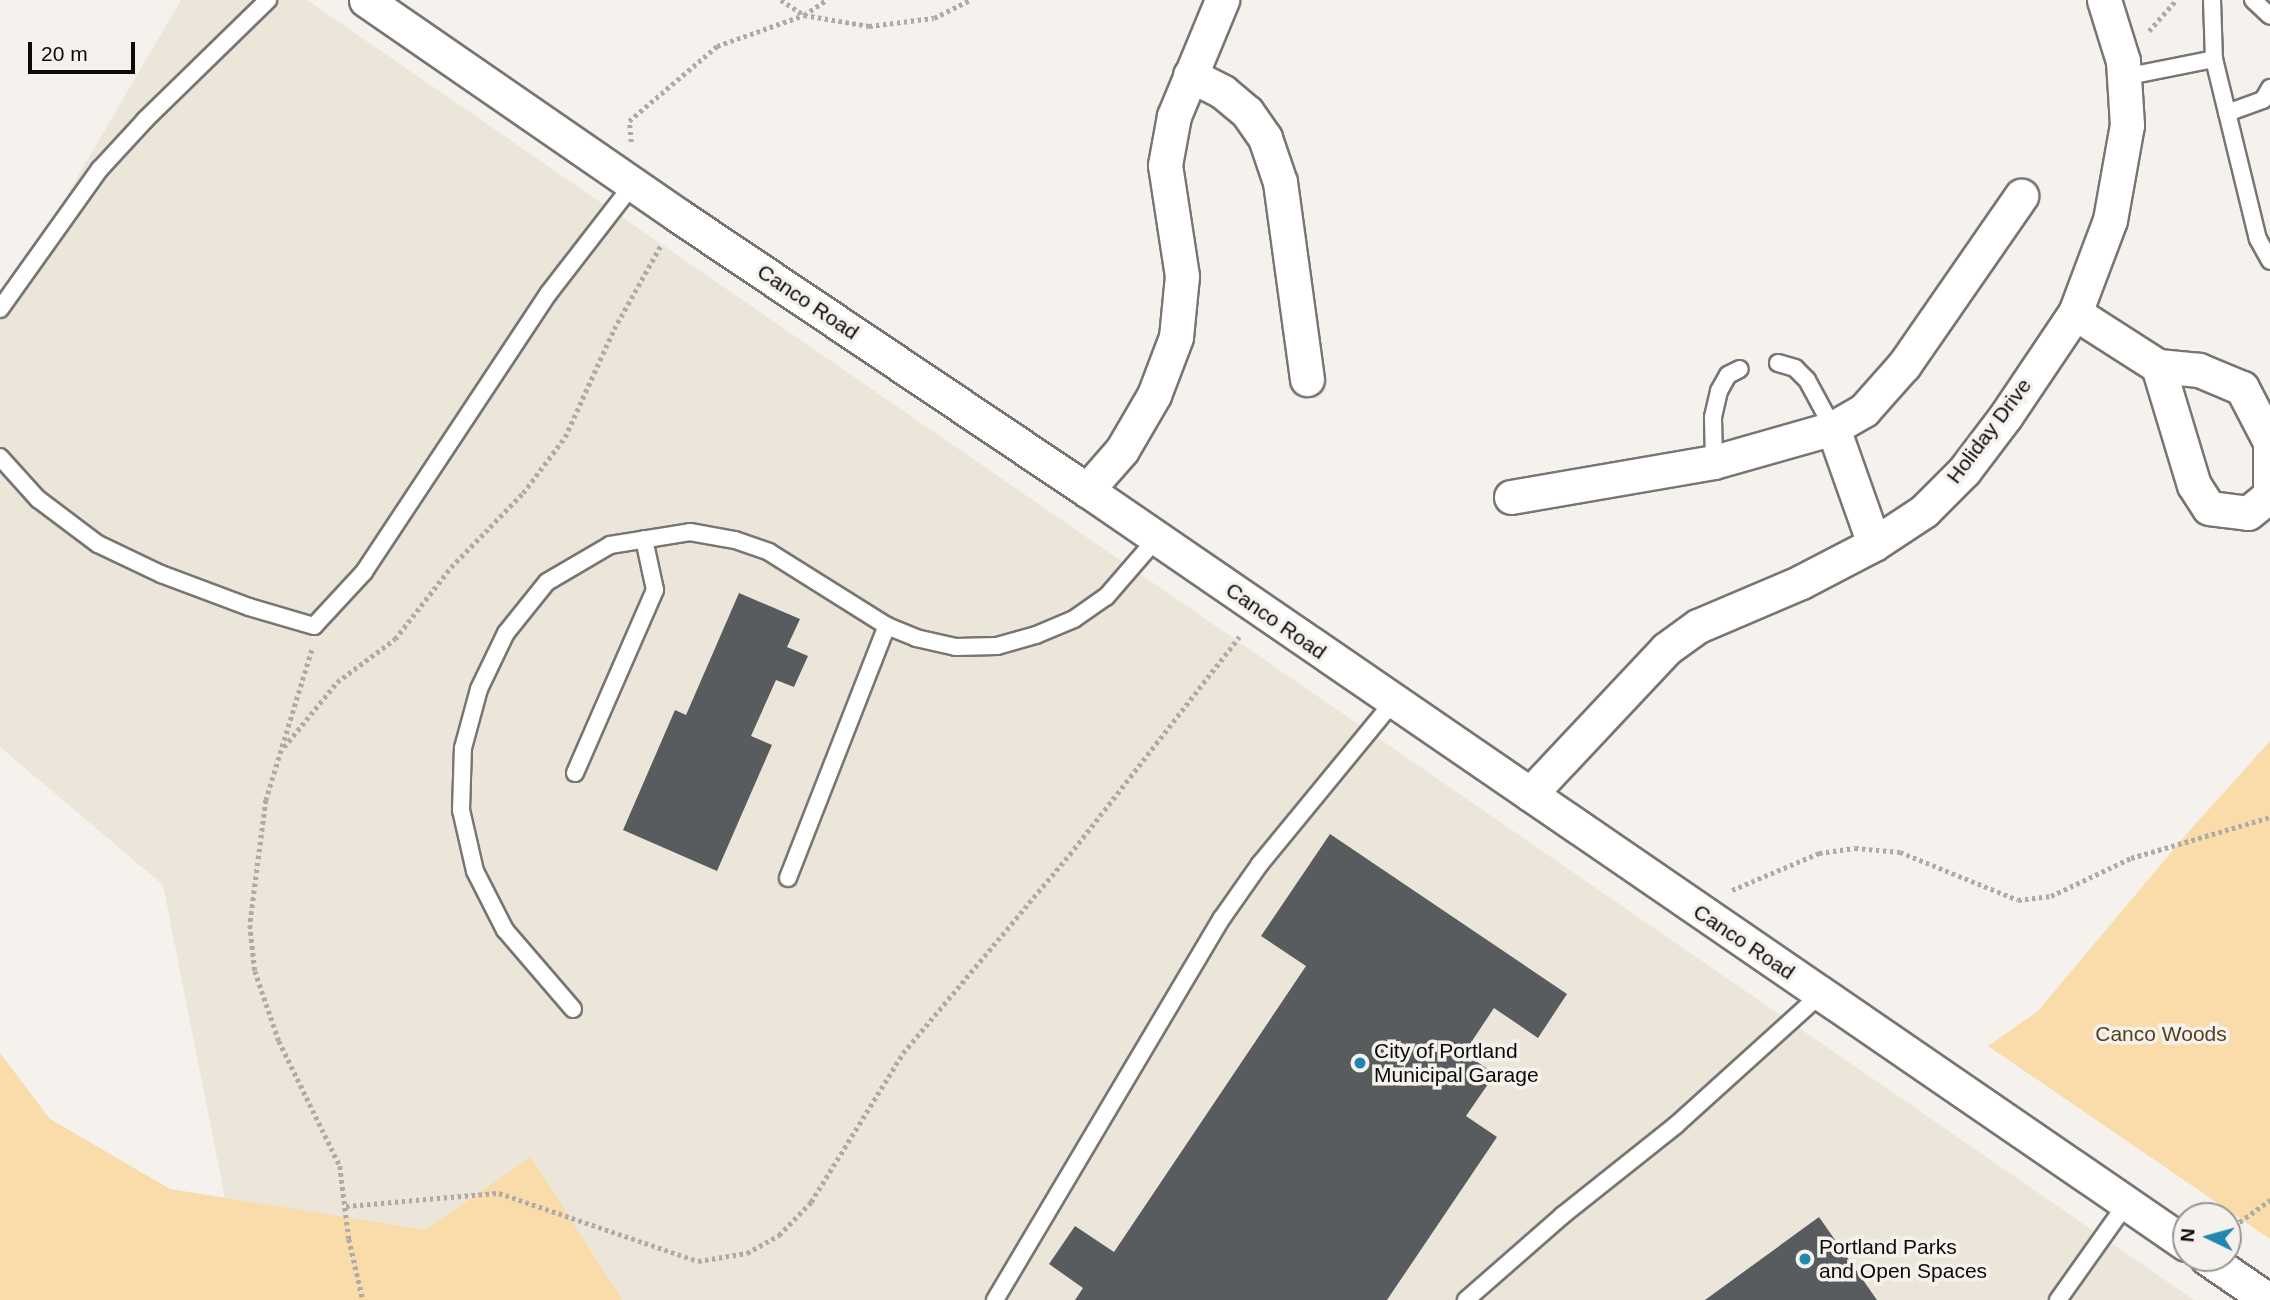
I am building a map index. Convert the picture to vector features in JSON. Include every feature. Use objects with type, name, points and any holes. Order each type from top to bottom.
[{"type":"street","name":"Canco Road","points":[[366,0],[680,216],[1087,490],[1691,907],[2172,1234]]},
{"type":"street","points":[[1087,490],[1122,450],[1154,395],[1176,337],[1182,276],[1164,164],[1174,116],[1222,0]]},
{"type":"street","name":"Holiday Drive","points":[[1530,794],[1666,649],[1698,626],[1801,582],[1874,544],[1924,511],[1964,471],[2075,313],[2110,220],[2127,125],[2123,61],[2104,0]]},
{"type":"street","points":[[1190,75],[1223,92],[1239,106],[1265,138],[1280,181],[1307,379]]},
{"type":"street","points":[[1511,497],[1714,462],[1833,428],[1864,410],[1904,365],[2021,196]]},
{"type":"street","points":[[2075,313],[2158,366],[2199,370],[2242,388],[2270,442],[2270,495],[2248,513],[2208,508],[2194,485],[2158,366]]},
{"type":"street","points":[[1833,428],[1874,544]]},
{"type":"street","points":[[2227,1272],[2268,1300]]},
{"type":"lane","points":[[0,309],[100,169],[145,120],[268,0]]},
{"type":"lane","points":[[2212,0],[2214,59],[2258,239],[2270,261]]},
{"type":"lane","points":[[2253,0],[2270,16]]},
{"type":"lane","points":[[2124,77],[2214,59]]},
{"type":"lane","points":[[2227,113],[2263,100],[2270,88]]},
{"type":"lane","points":[[0,457],[38,499],[98,544],[160,574],[249,607],[314,626],[364,572],[548,294],[633,184]]},
{"type":"lane","points":[[1778,363],[1795,368],[1807,380],[1833,428]]},
{"type":"lane","points":[[1714,462],[1713,417],[1719,391],[1728,375],[1740,369]]},
{"type":"lane","points":[[573,1009],[505,930],[475,871],[461,810],[463,748],[478,689],[506,633],[547,582],[610,545],[690,532],[735,540],[769,552],[887,626],[916,638],[956,647],[997,646],[1036,635],[1074,618],[1107,597],[1157,538]]},
{"type":"lane","points":[[575,773],[655,590],[644,540]]},
{"type":"lane","points":[[788,878],[887,626]]},
{"type":"lane","points":[[995,1300],[1222,918],[1260,864],[1393,702]]},
{"type":"lane","points":[[1466,1300],[1563,1215],[1676,1125],[1821,994]]},
{"type":"lane","points":[[2058,1300],[2127,1203]]},
{"type":"path","points":[[780,0],[804,15],[869,26],[934,18],[970,0]]},
{"type":"path","points":[[633,184],[629,121],[717,46],[804,15],[826,0]]},
{"type":"path","points":[[281,750],[337,682],[395,639],[451,567],[523,493],[565,438],[614,329],[643,274],[680,216]]},
{"type":"path","points":[[346,1206],[499,1193],[698,1261],[747,1253],[779,1235],[811,1202],[903,1053],[1074,849],[1260,610]]},
{"type":"path","points":[[322,617],[266,800],[250,925],[255,971],[279,1041],[340,1166],[363,1300]]},
{"type":"path","points":[[1691,907],[1819,853],[1855,848],[1900,852],[2018,900],[2051,896],[2132,858],[2270,817]]},
{"type":"path","points":[[2242,1220],[2270,1200]]},
{"type":"shaded area","points":[[181,0],[307,0],[2194,1300],[245,1300],[163,885],[0,747],[0,309]]},
{"type":"green space","name":"Canco Woods","points":[[2270,741],[2270,1239],[2242,1220],[2242,1202],[2216,1202],[1988,1046],[2037,1012],[2190,830]]},
{"type":"green space","points":[[0,1053],[50,1119],[170,1189],[425,1230],[531,1157],[622,1300],[0,1300]]},
{"type":"building","points":[[739,593],[800,619],[787,647],[808,656],[794,687],[776,680],[751,736],[772,745],[717,871],[623,830],[675,710],[686,715]]},
{"type":"building","name":"City of Portland Municipal Garage","points":[[1330,834],[1567,994],[1538,1038],[1494,1008],[1464,1053],[1495,1074],[1466,1116],[1497,1137],[1387,1300],[1075,1300],[1083,1288],[1049,1264],[1075,1226],[1114,1252],[1306,966],[1261,936]]},
{"type":"building","name":"Portland Parks and Open Spaces","points":[[1819,1217],[1877,1300],[1705,1300]]},
{"type":"place","name":"City of Portland Municipal Garage","points":[[1360,1063]]},
{"type":"place","name":"Portland Parks and Open Spaces","points":[[1805,1259]]}]
